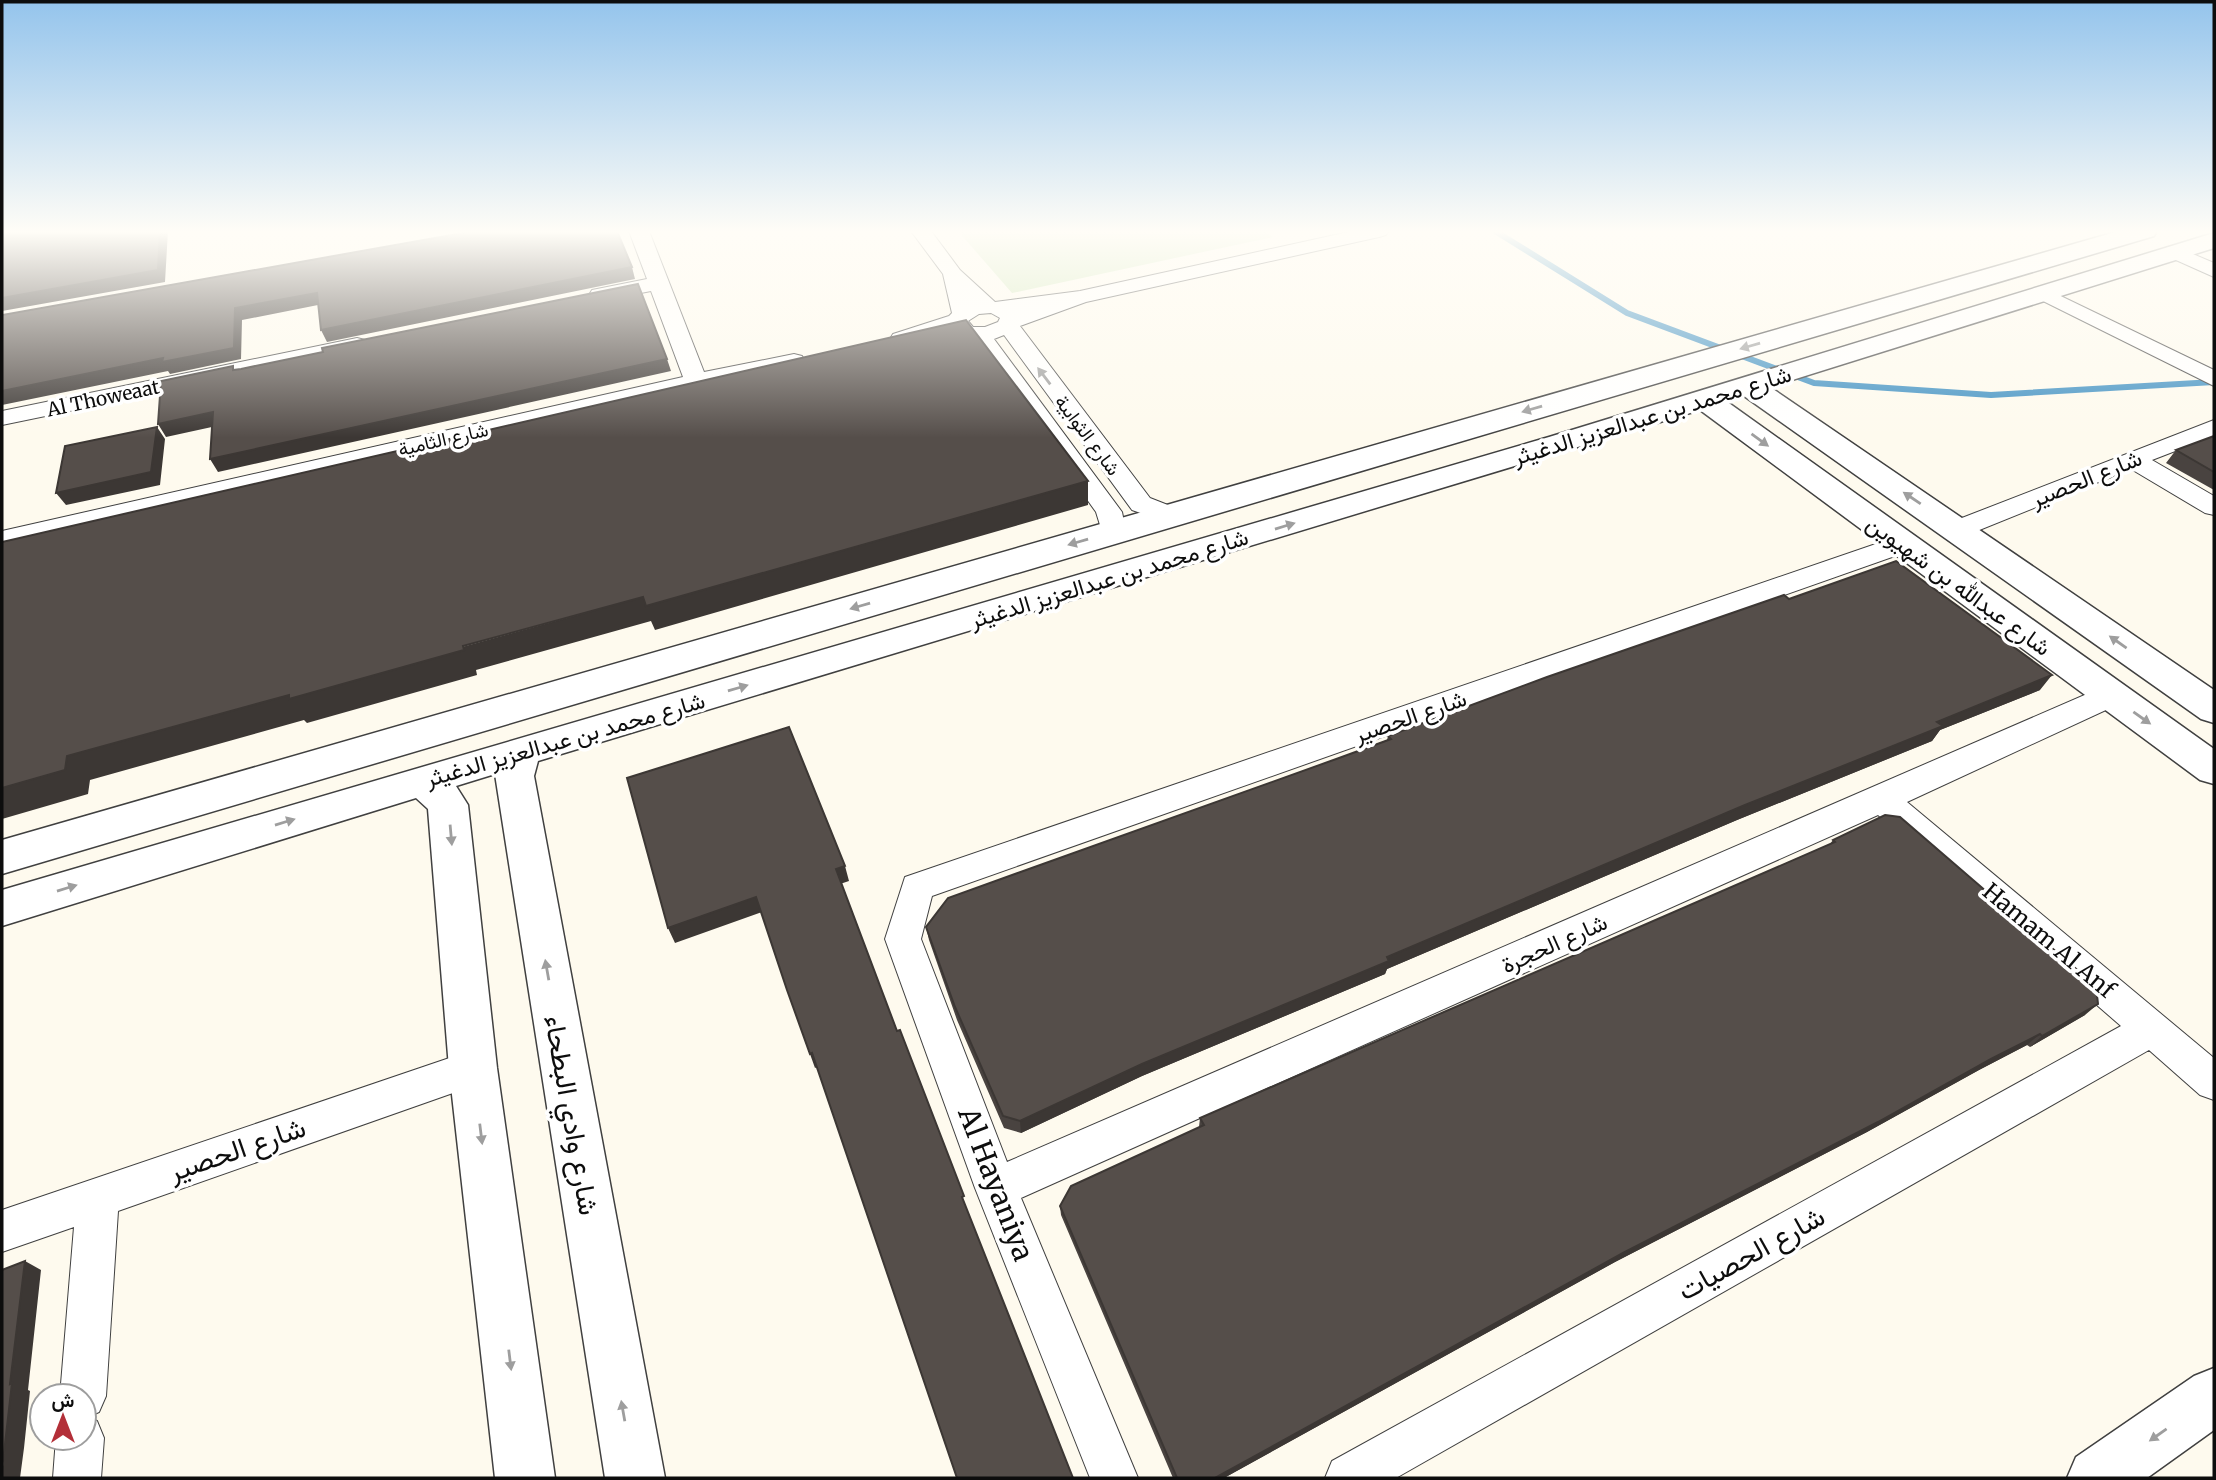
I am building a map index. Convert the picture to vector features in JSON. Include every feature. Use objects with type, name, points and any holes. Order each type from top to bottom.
[{"type":"street","points":[[664,300],[696,380]]},
{"type":"street","points":[[962,300],[971,329]]},
{"type":"street","name":"شارع الثوابية","points":[[981,300],[1004,321],[1141,504],[1169,515]]},
{"type":"street","points":[[878,345],[971,329],[995,333],[1004,321],[1070,300]]},
{"type":"street","name":"شارع محمد بن عبدالعزيز الدغيثر","points":[[2,857],[1908,300]]},
{"type":"street","name":"شارع محمد بن عبدالعزيز الدغيثر","points":[[2,908],[419,781],[932,632],[1705,400],[2020,300]]},
{"type":"street","points":[[2056,300],[2214,379]]},
{"type":"street","name":"شارع الثوابية","points":[[971,329],[1109,512],[1113,532]]},
{"type":"street","name":"Al Thoweaat","points":[[2,418],[384,340]]},
{"type":"street","name":"شارع الثامية","points":[[2,540],[696,380],[817,357]]},
{"type":"street","name":"شارع عبدالله بن شهيوين","points":[[1749,386],[2214,709]]},
{"type":"street","name":"شارع عبدالله بن شهيوين","points":[[1705,400],[2214,769]]},
{"type":"street","name":"شارع الحصير","points":[[1958,529],[2214,426]]},
{"type":"street","points":[[2132,459],[2214,507]]},
{"type":"street","name":"شارع الحصير","points":[[917,887],[1902,544]]},
{"type":"street","points":[[910,591],[932,632]]},
{"type":"street","name":"شارع الحجرة","points":[[996,1188],[1882,799],[2110,695]]},
{"type":"street","name":"شارع وادي البطحاء","points":[[521,752],[514,776],[635,1478]]},
{"type":"street","points":[[419,781],[437,791],[448,805],[473,1068],[525,1478]]},
{"type":"street","name":"Hamam Al Anf","points":[[1882,799],[2213,1079]]},
{"type":"street","points":[[182,853],[188,802]]},
{"type":"street","name":"Al Hayaniya","points":[[917,887],[903,939],[996,1188],[1114,1478]]},
{"type":"street","name":"شارع الحصيات","points":[[1349,1478],[2152,1028]]},
{"type":"street","name":"شارع الحصير","points":[[2,1231],[473,1068]]},
{"type":"street","points":[[84,1382],[98,1198]]},
{"type":"street","points":[[2097,1478],[2214,1396]]},
{"type":"street","points":[[77,1478],[79,1452]]},
{"type":"building","points":[[86,300],[278,300],[235,308],[234,348],[162,362],[163,358],[2,391],[2,315]]},
{"type":"building","points":[[318,300],[469,300],[321,330]]},
{"type":"building","points":[[559,300],[644,300],[667,359],[210,459],[213,412],[158,424],[161,381],[233,366],[233,370],[241,369],[323,352],[322,348]]},
{"type":"building","points":[[966,320],[1088,481],[646,606],[643,597],[463,646],[464,650],[289,699],[289,695],[67,756],[65,770],[2,788],[2,542]]},
{"type":"building","points":[[157,427],[151,472],[56,493],[65,446]]},
{"type":"building","points":[[2214,436],[2214,472],[2176,450]]},
{"type":"building","points":[[1896,561],[2052,675],[1937,722],[1943,726],[1745,805],[1387,957],[1389,961],[1142,1064],[1020,1121],[1003,1116],[955,1007],[926,927],[948,898],[1391,739],[1388,736],[1547,677],[1784,595],[1789,599]]},
{"type":"building","points":[[789,727],[845,866],[836,869],[897,1031],[900,1030],[964,1196],[962,1197],[1073,1478],[957,1478],[756,897],[668,928],[627,778]]},
{"type":"building","points":[[1885,815],[1900,817],[2096,986],[2098,1004],[2042,1036],[2040,1034],[1991,1059],[1878,1122],[1623,1253],[1215,1478],[1177,1478],[1060,1206],[1071,1186],[1204,1125],[1200,1118],[1835,842],[1833,840]]},
{"type":"building","points":[[25,1261],[10,1384],[12,1383],[2,1470],[2,1270]]},
{"type":"waterway","points":[[1606,300],[1627,313],[1814,383],[1991,395],[2214,382]]}]
